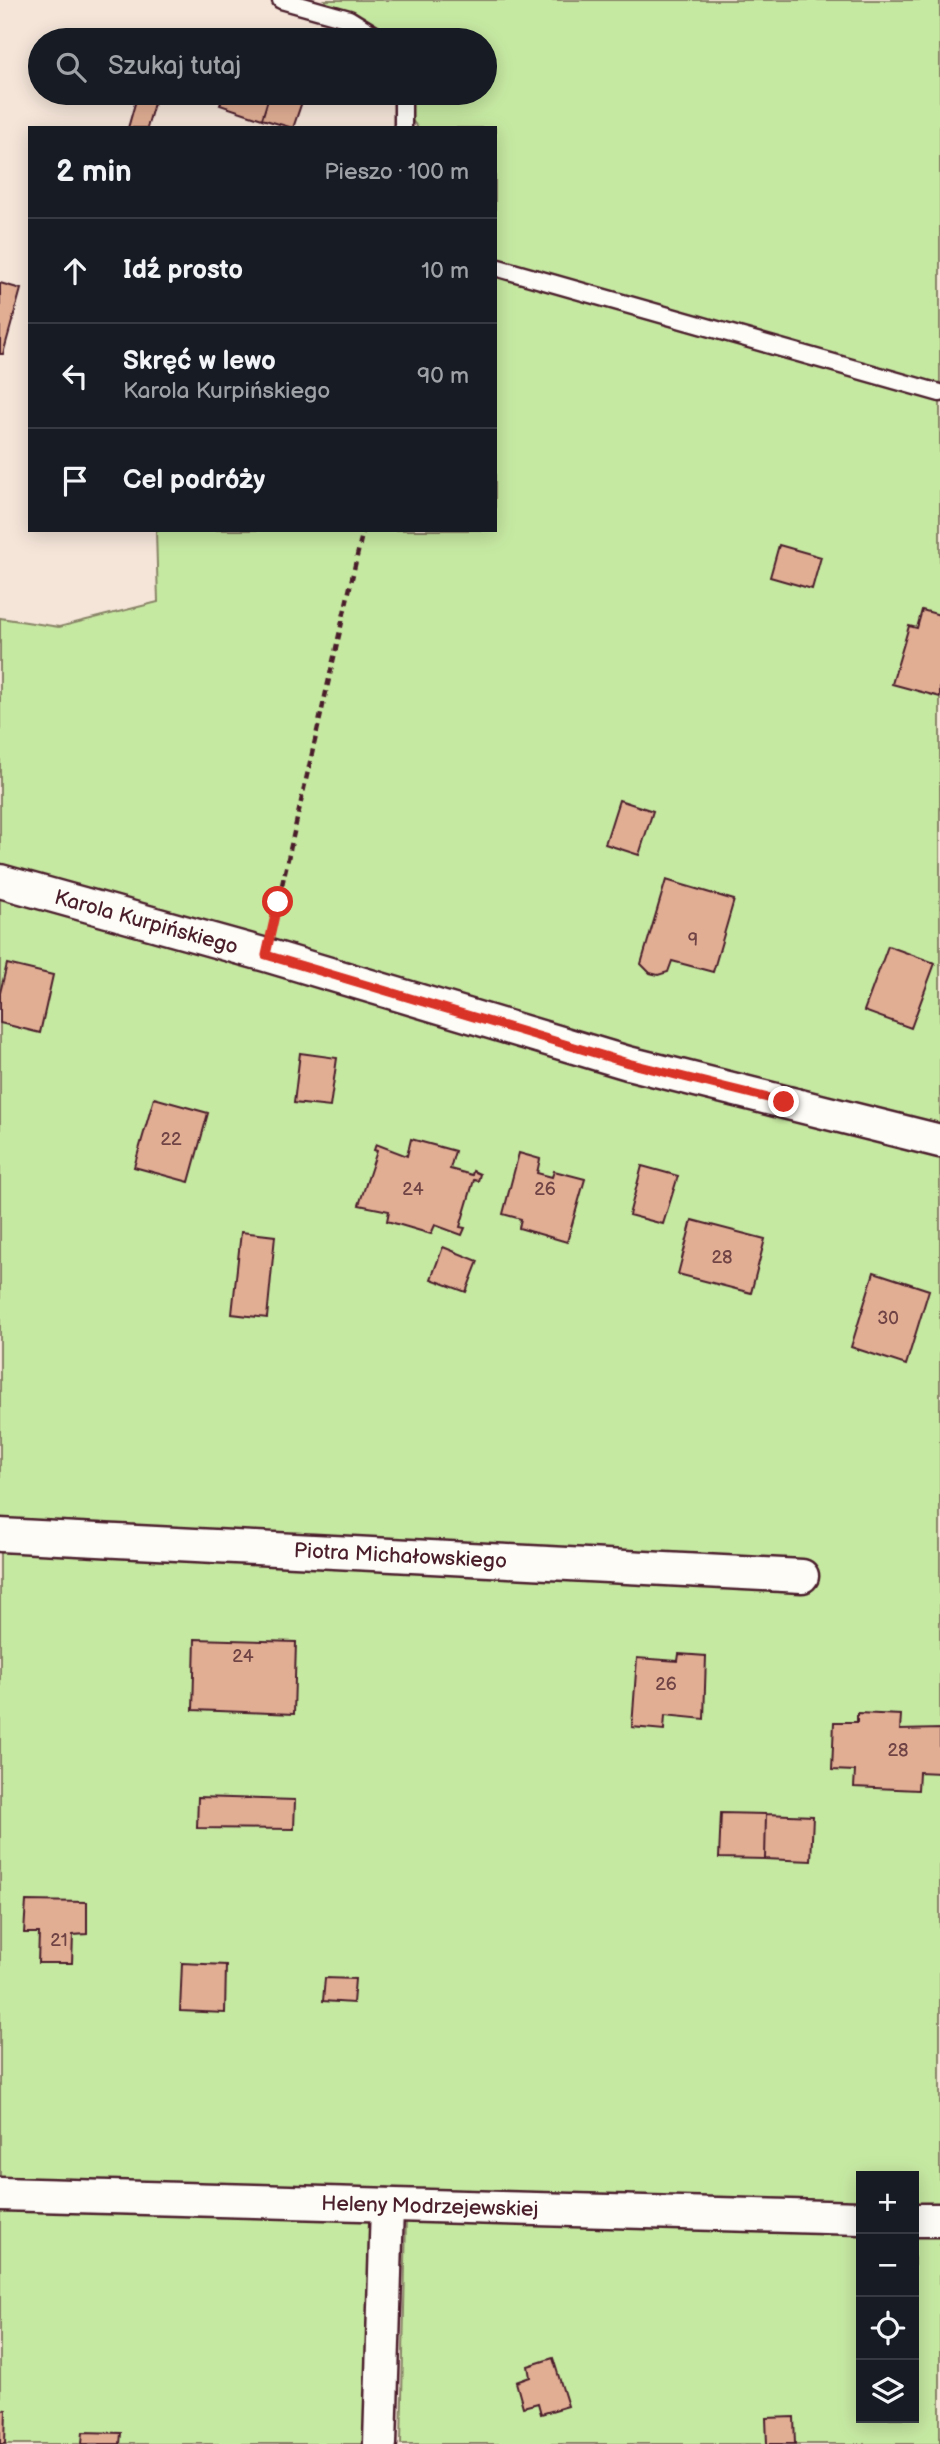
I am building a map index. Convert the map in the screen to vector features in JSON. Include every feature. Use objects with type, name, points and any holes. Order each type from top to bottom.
[{"type":"street","name":"Karola Kurpińskiego","points":[[0,881],[266,955],[628,1063],[940,1141]]},
{"type":"street","name":"Piotra Michałowskiego","points":[[0,1535],[802,1576]]},
{"type":"street","name":"Heleny Modrzejewskiej","points":[[0,2194],[856,2218]]},
{"type":"street","points":[[380,2444],[387,2204]]},
{"type":"street","points":[[919,2220],[940,2220]]},
{"type":"lane","points":[[281,0],[349,19],[364,28]]},
{"type":"lane","points":[[403,105],[403,126]]},
{"type":"lane","points":[[497,268],[940,393]]},
{"type":"path","points":[[266,955],[363,532]]},
{"type":"green space","points":[[325,0],[940,0],[940,2444],[401,2444],[406,2219],[0,2183],[0,618],[59,627],[158,602],[156,532],[497,532],[497,126],[416,126],[400,105],[497,105],[497,28],[343,28]]},
{"type":"green space","points":[[0,2210],[370,2219],[364,2444],[0,2444]]},
{"type":"building","points":[[135,105],[153,105],[148,126],[129,126]]},
{"type":"building","points":[[220,105],[266,105],[262,119]]},
{"type":"building","points":[[266,105],[301,105],[294,126],[262,119]]},
{"type":"building","points":[[0,283],[21,289],[3,354],[0,354]]},
{"type":"building","points":[[779,545],[821,557],[812,589],[770,577]]},
{"type":"building","points":[[922,610],[940,615],[940,697],[892,684],[909,626],[917,628]]},
{"type":"building","points":[[619,800],[653,811],[639,855],[605,844]]},
{"type":"building","points":[[666,880],[734,900],[713,972],[672,961],[668,972],[658,975],[650,973],[641,964]]},
{"type":"building","points":[[888,946],[935,963],[911,1028],[864,1011]]},
{"type":"building","points":[[7,964],[53,975],[40,1033],[0,1023],[0,993]]},
{"type":"building","points":[[300,1053],[337,1058],[330,1107],[294,1103]]},
{"type":"building","points":[[154,1098],[208,1113],[189,1182],[134,1167]]},
{"type":"building","points":[[411,1139],[455,1151],[450,1169],[472,1175],[473,1171],[480,1174],[478,1181],[474,1180],[460,1227],[465,1228],[462,1235],[435,1225],[431,1234],[387,1221],[389,1211],[359,1205],[377,1151],[374,1150],[376,1144],[407,1156]]},
{"type":"building","points":[[519,1153],[540,1159],[537,1173],[552,1177],[554,1171],[585,1179],[567,1242],[519,1228],[521,1219],[503,1214]]},
{"type":"building","points":[[642,1166],[678,1176],[663,1224],[629,1215]]},
{"type":"building","points":[[692,1220],[765,1239],[751,1293],[678,1274]]},
{"type":"building","points":[[241,1232],[275,1236],[267,1318],[232,1314]]},
{"type":"building","points":[[443,1247],[478,1261],[466,1292],[431,1279]]},
{"type":"building","points":[[874,1272],[929,1290],[906,1365],[851,1347]]},
{"type":"building","points":[[195,1639],[296,1642],[294,1714],[193,1710]]},
{"type":"building","points":[[679,1654],[706,1656],[704,1719],[665,1715],[664,1730],[632,1727],[637,1658],[678,1661]]},
{"type":"building","points":[[857,1713],[901,1715],[900,1730],[940,1729],[940,1773],[919,1772],[918,1790],[854,1787],[855,1771],[832,1770],[834,1722],[857,1722]]},
{"type":"building","points":[[198,1797],[295,1800],[294,1829],[197,1828]]},
{"type":"building","points":[[721,1813],[766,1814],[765,1859],[719,1858]]},
{"type":"building","points":[[766,1814],[813,1816],[811,1861],[765,1859]]},
{"type":"building","points":[[26,1901],[87,1902],[87,1934],[73,1935],[72,1963],[38,1963],[39,1933],[24,1933]]},
{"type":"building","points":[[182,1963],[226,1965],[225,2013],[180,2011]]},
{"type":"building","points":[[325,1978],[355,1979],[353,2003],[323,2001]]},
{"type":"building","points":[[553,2358],[568,2406],[541,2414],[538,2403],[523,2407],[516,2382],[530,2377],[528,2366]]},
{"type":"building","points":[[0,2409],[6,2410],[5,2444],[0,2444]]},
{"type":"building","points":[[794,2417],[795,2444],[767,2444],[766,2418]]},
{"type":"building","points":[[83,2432],[121,2433],[120,2444],[82,2444]]},
{"type":"route","points":[[278,902],[266,955],[628,1063],[784,1102]]}]
